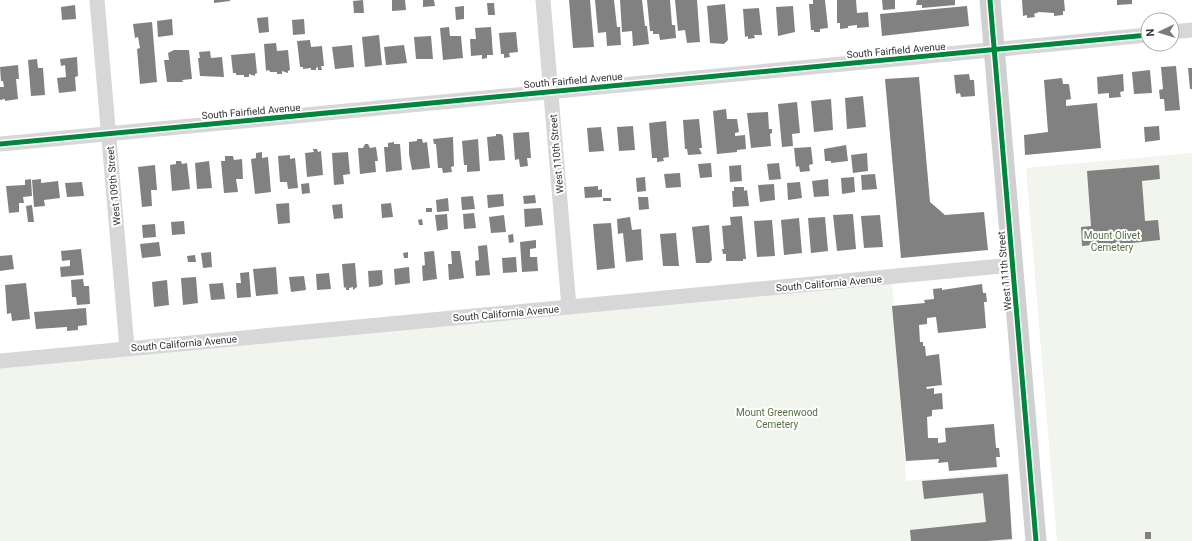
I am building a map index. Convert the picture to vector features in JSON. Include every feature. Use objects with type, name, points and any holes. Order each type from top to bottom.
[{"type":"main road","name":"West 111th Street","points":[[990,0],[1036,541]]},
{"type":"street","name":"West 109th Street","points":[[97,0],[127,348]]},
{"type":"street","name":"West 110th Street","points":[[543,0],[569,307]]},
{"type":"street","points":[[1180,31],[1192,30]]},
{"type":"street","name":"South Fairfield Avenue","points":[[0,144],[1140,36]]},
{"type":"street","name":"South California Avenue","points":[[0,361],[1012,265]]},
{"type":"green space","name":"Mount Olivet Cemetery","points":[[1192,153],[1192,541],[1057,541],[1026,168]]},
{"type":"green space","name":"Mount Greenwood Cemetery","points":[[892,282],[906,481],[1007,472],[1013,541],[0,541],[0,368]]},
{"type":"building","points":[[214,0],[230,0],[230,1],[214,3]]},
{"type":"building","points":[[363,0],[364,13],[354,13],[353,1]]},
{"type":"building","points":[[392,0],[405,0],[406,10],[392,11]]},
{"type":"building","points":[[423,0],[434,0],[435,6],[423,7]]},
{"type":"building","points":[[569,0],[590,0],[594,47],[573,48]]},
{"type":"building","points":[[595,0],[614,0],[617,27],[620,27],[621,45],[607,46],[606,32],[598,33]]},
{"type":"building","points":[[620,0],[642,0],[649,44],[633,46],[632,31],[622,32]]},
{"type":"building","points":[[647,0],[670,0],[672,25],[675,25],[676,38],[660,40],[659,34],[653,34],[653,31],[650,31]]},
{"type":"building","points":[[675,0],[697,0],[700,42],[687,43],[685,30],[678,31]]},
{"type":"building","points":[[813,0],[825,0],[828,28],[820,29],[820,32],[814,32],[814,30],[811,30],[809,4],[813,4]]},
{"type":"building","points":[[837,0],[856,0],[857,13],[868,12],[869,27],[857,28],[857,25],[840,29],[840,23],[837,23]]},
{"type":"building","points":[[882,0],[895,0],[895,9],[883,10]]},
{"type":"building","points":[[917,0],[955,0],[955,5],[922,8],[922,5],[916,5]]},
{"type":"building","points":[[1022,0],[1064,0],[1065,11],[1063,11],[1063,15],[1054,16],[1054,13],[1039,12],[1034,14],[1035,17],[1027,18],[1027,15],[1023,16]]},
{"type":"building","points":[[1117,0],[1132,0],[1132,4],[1117,5]]},
{"type":"building","points":[[487,3],[494,3],[495,15],[488,15]]},
{"type":"building","points":[[725,4],[728,40],[724,44],[710,43],[707,6]]},
{"type":"building","points":[[75,5],[76,19],[62,20],[61,7]]},
{"type":"building","points":[[464,6],[464,19],[456,20],[455,7]]},
{"type":"building","points":[[793,6],[795,32],[778,36],[776,7]]},
{"type":"building","points":[[967,6],[969,26],[882,36],[880,14]]},
{"type":"building","points":[[759,8],[762,35],[754,35],[755,38],[748,39],[748,36],[745,37],[743,9]]},
{"type":"building","points":[[268,17],[269,32],[259,33],[257,18]]},
{"type":"building","points":[[172,19],[173,35],[158,37],[157,21]]},
{"type":"building","points":[[304,19],[305,34],[293,35],[292,20]]},
{"type":"building","points":[[152,22],[157,82],[140,84],[137,49],[140,48],[138,37],[135,38],[133,24]]},
{"type":"building","points":[[449,27],[450,36],[461,36],[463,58],[443,60],[440,28]]},
{"type":"building","points":[[491,27],[493,55],[487,55],[487,58],[482,59],[482,55],[471,56],[470,39],[476,39],[475,28]]},
{"type":"building","points":[[516,32],[518,52],[509,53],[510,57],[504,58],[504,54],[501,54],[499,33]]},
{"type":"building","points":[[379,35],[382,65],[365,67],[362,37]]},
{"type":"building","points":[[431,36],[433,59],[416,59],[414,37]]},
{"type":"building","points":[[310,40],[311,47],[322,46],[324,66],[321,66],[322,70],[318,70],[318,67],[316,70],[311,70],[311,68],[303,69],[303,67],[300,67],[297,41]]},
{"type":"building","points":[[276,43],[277,51],[288,50],[290,70],[288,73],[282,71],[282,74],[277,74],[277,72],[270,72],[269,70],[266,71],[264,44]]},
{"type":"building","points":[[352,45],[354,67],[335,69],[332,47]]},
{"type":"building","points":[[404,45],[407,63],[386,65],[384,47]]},
{"type":"building","points":[[174,50],[189,50],[192,79],[182,80],[183,82],[167,82],[164,60],[169,60],[168,53]]},
{"type":"building","points":[[210,51],[211,58],[222,57],[224,77],[200,76],[198,58],[200,58],[199,52]]},
{"type":"building","points":[[255,53],[257,73],[255,76],[249,74],[249,77],[244,77],[244,75],[236,75],[236,73],[233,73],[231,55]]},
{"type":"building","points":[[77,57],[78,76],[75,77],[76,91],[59,93],[57,78],[66,77],[65,65],[61,66],[60,59]]},
{"type":"building","points":[[37,59],[38,68],[43,68],[45,95],[31,96],[28,60]]},
{"type":"building","points":[[18,65],[19,79],[16,79],[18,99],[5,101],[5,99],[0,100],[0,87],[4,87],[3,81],[1,81],[0,67]]},
{"type":"building","points":[[1176,66],[1180,110],[1165,111],[1164,99],[1160,99],[1159,90],[1163,89],[1161,67]]},
{"type":"building","points":[[1188,68],[1192,68],[1192,89],[1190,89]]},
{"type":"building","points":[[1150,70],[1152,93],[1134,94],[1132,72]]},
{"type":"building","points":[[969,74],[970,80],[974,80],[975,96],[961,97],[960,93],[956,94],[954,75]]},
{"type":"building","points":[[1123,74],[1124,91],[1120,92],[1121,97],[1109,98],[1109,93],[1098,94],[1097,77]]},
{"type":"building","points":[[919,77],[930,202],[945,215],[984,212],[988,250],[901,258],[885,79]]},
{"type":"building","points":[[1062,78],[1063,84],[1069,84],[1071,99],[1066,100],[1066,106],[1097,103],[1101,148],[1025,155],[1024,135],[1048,132],[1044,80]]},
{"type":"building","points":[[863,96],[866,127],[847,129],[845,98]]},
{"type":"building","points":[[831,99],[833,130],[814,132],[811,101]]},
{"type":"building","points":[[797,102],[800,133],[792,134],[793,146],[782,147],[778,104]]},
{"type":"building","points":[[726,109],[727,119],[737,119],[739,132],[735,133],[735,136],[745,135],[746,149],[737,150],[737,152],[717,154],[713,111]]},
{"type":"building","points":[[768,112],[769,129],[772,129],[772,133],[770,134],[771,146],[751,148],[747,113]]},
{"type":"building","points":[[699,119],[702,148],[699,148],[702,154],[688,155],[687,149],[685,149],[683,120]]},
{"type":"building","points":[[666,121],[669,157],[663,158],[664,161],[657,162],[657,158],[652,158],[649,123]]},
{"type":"building","points":[[633,126],[635,150],[619,151],[617,127]]},
{"type":"building","points":[[1159,126],[1160,140],[1145,142],[1144,127]]},
{"type":"building","points":[[601,127],[604,151],[589,152],[587,128]]},
{"type":"building","points":[[529,132],[531,158],[527,158],[528,166],[520,167],[519,159],[515,160],[513,133]]},
{"type":"building","points":[[496,134],[501,134],[503,136],[505,160],[489,161],[487,137],[496,136]]},
{"type":"building","points":[[453,137],[454,166],[451,167],[452,172],[443,173],[442,168],[438,168],[436,144],[434,144],[433,139]]},
{"type":"building","points":[[417,139],[422,139],[423,143],[427,142],[430,168],[412,170],[409,154],[409,142],[417,141]]},
{"type":"building","points":[[478,139],[480,171],[467,172],[467,165],[464,165],[462,141]]},
{"type":"building","points":[[394,142],[394,144],[400,144],[402,170],[386,172],[384,147],[388,147],[388,143]]},
{"type":"building","points":[[365,144],[368,144],[370,148],[376,147],[378,161],[375,161],[376,172],[360,174],[358,148],[363,148]]},
{"type":"building","points":[[846,145],[848,161],[831,163],[831,161],[825,161],[824,149]]},
{"type":"building","points":[[811,147],[813,164],[809,165],[810,171],[800,172],[799,166],[796,167],[794,148]]},
{"type":"building","points":[[313,149],[317,149],[318,152],[321,151],[323,175],[307,177],[305,153],[314,152]]},
{"type":"building","points":[[262,152],[262,158],[268,157],[271,192],[255,194],[251,159],[256,158],[256,153]]},
{"type":"building","points":[[348,152],[350,174],[343,175],[344,184],[334,185],[332,153]]},
{"type":"building","points":[[867,153],[868,171],[853,173],[851,155]]},
{"type":"building","points":[[290,155],[290,159],[295,158],[298,188],[288,189],[287,182],[280,182],[278,156]]},
{"type":"building","points":[[225,156],[233,156],[234,160],[242,159],[243,179],[236,179],[238,192],[224,193],[221,161],[225,161]]},
{"type":"building","points":[[176,161],[181,161],[182,164],[187,163],[190,189],[172,191],[170,165],[176,164]]},
{"type":"building","points":[[209,161],[212,188],[197,189],[195,163]]},
{"type":"building","points":[[711,163],[712,177],[700,178],[698,164]]},
{"type":"building","points":[[779,163],[781,179],[769,180],[767,164]]},
{"type":"building","points":[[155,165],[157,190],[151,190],[152,206],[142,207],[138,167]]},
{"type":"building","points":[[741,165],[742,181],[730,182],[729,166]]},
{"type":"building","points":[[1159,165],[1160,179],[1142,181],[1145,221],[1158,220],[1160,240],[1110,246],[1104,244],[1082,246],[1081,227],[1091,226],[1087,171]]},
{"type":"building","points":[[680,173],[681,187],[666,188],[664,174]]},
{"type":"building","points":[[875,174],[877,189],[862,190],[861,175]]},
{"type":"building","points":[[645,177],[646,191],[637,192],[636,178]]},
{"type":"building","points":[[854,177],[855,192],[842,194],[841,178]]},
{"type":"building","points":[[31,179],[32,196],[23,197],[24,203],[19,203],[19,212],[9,213],[6,186],[25,185],[25,180]]},
{"type":"building","points":[[41,179],[41,183],[58,181],[60,198],[44,200],[45,206],[34,207],[32,180]]},
{"type":"building","points":[[828,179],[829,196],[814,197],[812,181]]},
{"type":"building","points":[[82,182],[84,196],[67,197],[65,183]]},
{"type":"building","points":[[800,182],[802,198],[788,200],[787,183]]},
{"type":"building","points":[[309,183],[310,193],[302,194],[301,184]]},
{"type":"building","points":[[774,184],[775,200],[760,202],[758,185]]},
{"type":"building","points":[[598,186],[598,190],[602,189],[602,197],[585,198],[584,187]]},
{"type":"building","points":[[734,187],[744,187],[744,191],[747,190],[749,206],[733,207],[732,191],[734,191]]},
{"type":"building","points":[[503,194],[504,206],[488,208],[487,195]]},
{"type":"building","points":[[535,195],[536,203],[524,204],[523,196]]},
{"type":"building","points":[[473,196],[475,209],[462,210],[461,197]]},
{"type":"building","points":[[638,197],[648,197],[649,209],[639,210]]},
{"type":"building","points":[[448,198],[449,211],[437,212],[436,200]]},
{"type":"building","points":[[603,198],[611,198],[611,201],[603,201]]},
{"type":"building","points":[[289,203],[290,223],[278,224],[276,204]]},
{"type":"building","points":[[391,203],[393,217],[382,218],[381,204]]},
{"type":"building","points":[[342,204],[343,218],[334,219],[332,205]]},
{"type":"building","points":[[32,205],[34,222],[28,222],[26,206]]},
{"type":"building","points":[[426,208],[432,208],[432,212],[426,212]]},
{"type":"building","points":[[541,208],[543,225],[525,227],[524,209]]},
{"type":"building","points":[[474,213],[476,228],[464,229],[463,214]]},
{"type":"building","points":[[447,214],[448,229],[437,231],[435,215]]},
{"type":"building","points":[[853,214],[856,249],[837,251],[833,215]]},
{"type":"building","points":[[504,215],[506,232],[491,233],[489,217]]},
{"type":"building","points":[[880,215],[883,247],[864,248],[861,216]]},
{"type":"building","points":[[742,216],[746,259],[743,259],[743,261],[726,261],[726,254],[723,254],[722,249],[724,249],[722,226],[731,225],[730,217]]},
{"type":"building","points":[[630,217],[632,230],[641,229],[643,260],[626,262],[623,233],[618,234],[617,219]]},
{"type":"building","points":[[825,217],[828,251],[811,253],[808,218]]},
{"type":"building","points":[[799,218],[802,253],[784,255],[781,220]]},
{"type":"building","points":[[422,219],[423,225],[419,225],[418,220]]},
{"type":"building","points":[[772,220],[775,256],[757,257],[754,221]]},
{"type":"building","points":[[184,221],[185,234],[172,235],[171,222]]},
{"type":"building","points":[[611,223],[615,268],[597,270],[593,224]]},
{"type":"building","points":[[155,224],[156,237],[143,238],[142,225]]},
{"type":"building","points":[[709,225],[712,260],[709,263],[696,263],[692,227]]},
{"type":"building","points":[[676,233],[679,266],[663,266],[660,234]]},
{"type":"building","points":[[513,234],[514,242],[509,243],[508,235]]},
{"type":"building","points":[[536,240],[536,248],[530,249],[530,257],[537,257],[538,271],[522,272],[520,242]]},
{"type":"building","points":[[159,242],[161,256],[142,258],[140,244]]},
{"type":"building","points":[[487,245],[490,275],[476,276],[475,261],[479,260],[478,246]]},
{"type":"building","points":[[81,249],[84,275],[61,277],[60,267],[70,266],[70,260],[62,261],[61,251]]},
{"type":"building","points":[[434,251],[437,279],[423,281],[422,266],[425,265],[424,252]]},
{"type":"building","points":[[451,251],[460,251],[464,278],[449,280],[448,264],[452,264]]},
{"type":"building","points":[[211,252],[212,267],[203,268],[201,253]]},
{"type":"building","points":[[408,252],[408,258],[404,258],[403,253]]},
{"type":"building","points":[[12,255],[14,269],[0,271],[0,256]]},
{"type":"building","points":[[195,255],[196,262],[188,262],[187,256]]},
{"type":"building","points":[[516,257],[517,272],[503,273],[502,258]]},
{"type":"building","points":[[355,263],[357,287],[353,290],[353,287],[346,290],[346,287],[344,288],[342,264]]},
{"type":"building","points":[[276,267],[278,294],[256,296],[253,269]]},
{"type":"building","points":[[409,267],[410,283],[395,285],[394,269]]},
{"type":"building","points":[[382,270],[383,284],[369,287],[368,271]]},
{"type":"building","points":[[249,272],[251,297],[237,298],[236,283],[241,283],[240,273]]},
{"type":"building","points":[[329,273],[331,289],[317,290],[316,274]]},
{"type":"building","points":[[304,276],[306,290],[291,292],[289,277]]},
{"type":"building","points":[[196,277],[198,303],[183,305],[181,278]]},
{"type":"building","points":[[83,279],[84,286],[89,286],[90,304],[77,305],[76,297],[72,297],[71,280]]},
{"type":"building","points":[[167,280],[169,305],[154,307],[152,282]]},
{"type":"building","points":[[26,283],[30,319],[12,321],[11,313],[7,314],[5,285]]},
{"type":"building","points":[[223,283],[225,299],[211,300],[209,284]]},
{"type":"building","points":[[982,284],[983,293],[986,293],[987,302],[984,302],[986,328],[938,333],[936,317],[927,318],[927,324],[919,325],[920,342],[923,342],[923,346],[925,346],[926,356],[939,354],[942,385],[926,387],[927,389],[934,388],[934,394],[942,393],[943,409],[932,410],[932,416],[927,417],[928,438],[938,438],[938,443],[946,442],[945,428],[994,424],[996,448],[999,448],[1000,457],[996,457],[997,467],[949,471],[948,462],[938,463],[939,459],[906,461],[892,306],[925,303],[924,300],[934,299],[933,289],[942,288],[942,290]]},
{"type":"building","points":[[86,308],[87,325],[78,326],[78,330],[67,331],[67,327],[36,329],[34,312]]},
{"type":"building","points":[[1008,474],[1012,539],[987,541],[911,541],[910,530],[986,522],[983,493],[924,499],[922,481]]},
{"type":"building","points":[[1145,532],[1151,532],[1151,539],[1145,539]]},
{"type":"cycle path","points":[[990,0],[1036,541]]},
{"type":"cycle path","points":[[0,144],[1140,36]]}]
